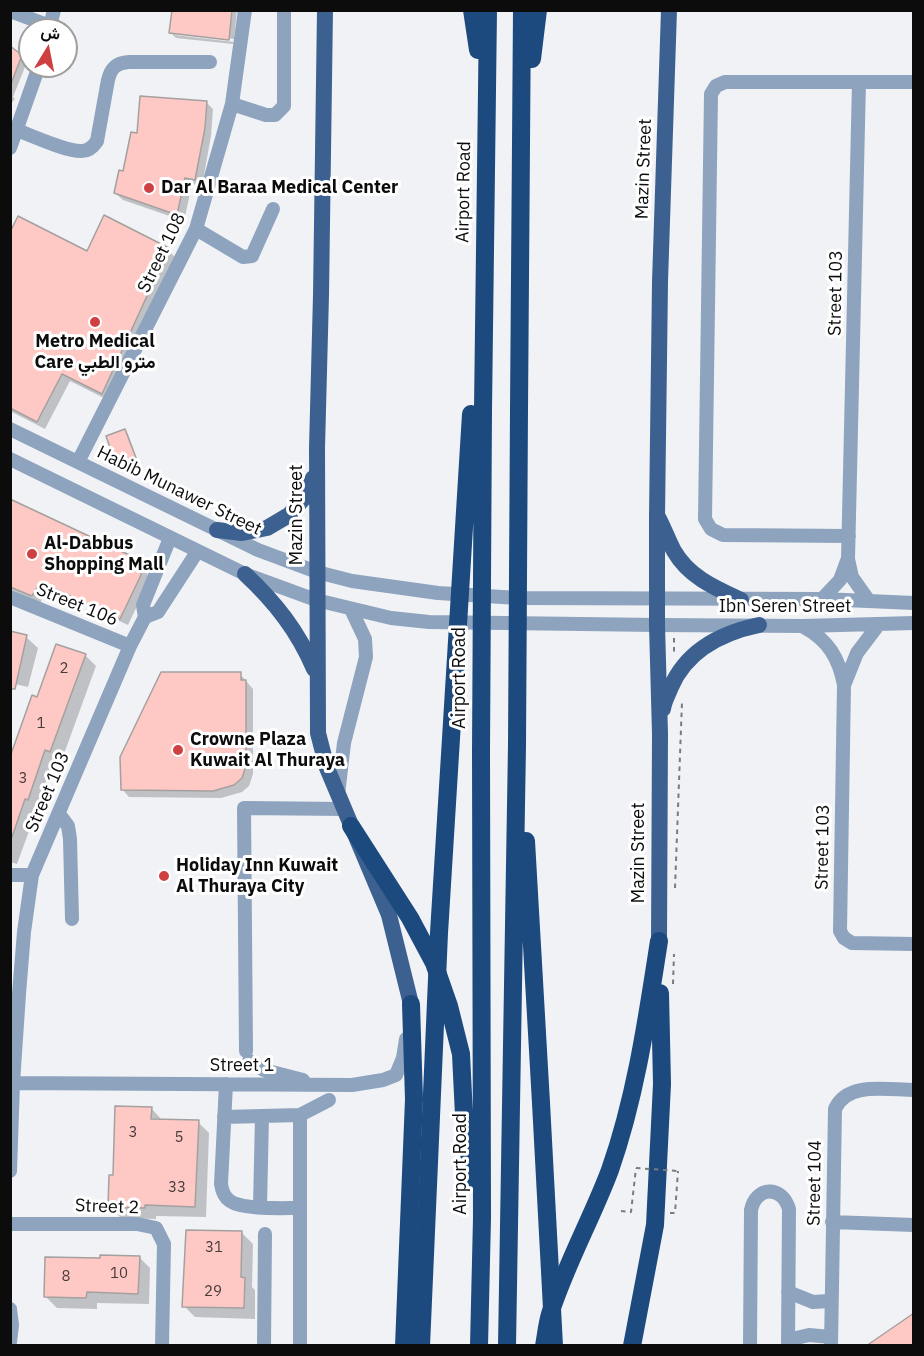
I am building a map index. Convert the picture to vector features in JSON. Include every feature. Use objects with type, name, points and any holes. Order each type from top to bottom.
[{"type":"highway","points":[[472,10],[486,104]]},
{"type":"highway","name":"Airport Road","points":[[479,1346],[482,1218],[481,751],[477,411],[482,369],[488,10]]},
{"type":"highway","points":[[507,1346],[517,747],[522,10]]},
{"type":"highway","points":[[520,147],[538,10]]},
{"type":"highway","points":[[421,1346],[440,921],[477,411]]},
{"type":"highway","points":[[517,747],[530,884],[554,1346]]},
{"type":"highway","points":[[344,810],[434,963],[445,995],[461,1054],[465,1136],[482,1218]]},
{"type":"highway","points":[[544,1346],[549,1316],[568,1264],[609,1170],[621,1132],[642,1052],[658,941]]},
{"type":"highway","points":[[632,1346],[655,1225],[659,1172],[662,1084],[658,941]]},
{"type":"highway","points":[[404,1346],[414,1100],[411,1004]]},
{"type":"main road","name":"Mazin Street","points":[[325,10],[317,448],[318,733],[327,768],[388,915],[411,1004]]},
{"type":"main road","name":"Mazin Street","points":[[658,941],[660,734],[657,516],[660,282],[672,14]]},
{"type":"main road","points":[[217,530],[242,533],[267,528],[289,515],[306,496],[315,473],[317,448]]},
{"type":"main road","points":[[657,516],[685,566],[701,580],[741,600]]},
{"type":"main road","points":[[244,574],[269,596],[289,621],[306,649],[318,680]]},
{"type":"main road","points":[[660,734],[664,704],[676,677],[692,657],[719,638],[734,631],[759,625]]},
{"type":"street","name":"Street 108","points":[[78,462],[196,229],[232,104],[245,10]]},
{"type":"street","points":[[232,104],[266,115],[274,115],[284,106],[284,10]]},
{"type":"street","points":[[10,11],[26,18]]},
{"type":"street","points":[[17,130],[75,150],[85,151],[94,146],[97,141],[108,80],[114,66],[121,62],[210,62]]},
{"type":"street","points":[[10,148],[35,78]]},
{"type":"street","points":[[849,536],[723,536],[711,529],[705,519],[711,99],[713,89],[724,82],[914,82]]},
{"type":"street","name":"Street 103","points":[[859,82],[848,559],[852,577],[869,601]]},
{"type":"street","points":[[196,229],[248,258],[252,256],[273,209]]},
{"type":"street","name":"Habib Munawer Street","points":[[10,429],[258,550],[317,572],[352,581],[438,593],[518,598],[657,599]]},
{"type":"street","points":[[10,459],[244,574],[316,600],[351,609],[391,618],[429,622],[657,625]]},
{"type":"street","name":"Street 103","points":[[10,1171],[13,1083],[24,932],[32,875],[130,646],[145,617],[142,605],[170,538]]},
{"type":"street","name":"Street 103","points":[[145,617],[158,612],[197,552]]},
{"type":"street","name":"Street 103","points":[[822,599],[840,580],[848,559]]},
{"type":"street","name":"Street 106","points":[[10,597],[130,646]]},
{"type":"street","name":"Ibn Seren Street","points":[[657,599],[822,599],[914,603]]},
{"type":"street","points":[[320,1085],[264,1070],[248,1056],[244,808],[344,810],[344,743],[366,657],[365,639],[351,609]]},
{"type":"street","name":"Ibn Seren Street","points":[[657,625],[803,626],[914,622]]},
{"type":"street","name":"Street 103","points":[[879,624],[856,653],[843,678],[840,931],[844,938],[852,943],[914,944]]},
{"type":"street","points":[[803,626],[814,632],[831,649],[843,678]]},
{"type":"street","points":[[59,814],[68,826],[70,839],[72,919]]},
{"type":"street","points":[[10,874],[32,875]]},
{"type":"street","name":"Street 1","points":[[13,1083],[352,1085],[383,1080],[396,1075],[406,1047],[411,1004]]},
{"type":"street","points":[[226,1084],[222,1191],[230,1201],[236,1204],[298,1208]]},
{"type":"street","name":"Street 104","points":[[831,1341],[834,1115],[837,1103],[846,1094],[857,1090],[914,1090]]},
{"type":"street","points":[[224,1117],[300,1115],[329,1100]]},
{"type":"street","points":[[300,1115],[298,1208],[300,1346]]},
{"type":"street","points":[[260,1207],[262,1116]]},
{"type":"street","points":[[750,1346],[751,1210],[753,1202],[765,1192],[781,1195],[789,1209],[788,1343],[809,1335],[831,1341]]},
{"type":"street","points":[[832,1222],[914,1225]]},
{"type":"street","name":"Street 2","points":[[10,1224],[137,1224],[156,1228],[164,1244],[162,1346]]},
{"type":"street","points":[[264,1346],[265,1234]]},
{"type":"street","points":[[788,1292],[813,1302],[831,1299]]},
{"type":"street","points":[[10,1309],[12,1325],[10,1342]]},
{"type":"path","points":[[621,1211],[631,1212],[636,1168],[678,1171],[675,1213]]},
{"type":"building","points":[[172,10],[232,10],[229,40],[169,33]]},
{"type":"building","points":[[10,46],[18,52],[18,66],[10,83]]},
{"type":"building","points":[[140,96],[207,101],[205,128],[195,180],[185,178],[177,215],[114,193],[119,170],[123,171],[131,132],[137,133]]},
{"type":"building","points":[[104,215],[169,248],[102,394],[62,374],[37,422],[10,408],[10,232],[18,216],[87,251]]},
{"type":"building","points":[[125,429],[136,458],[116,465],[106,436]]},
{"type":"building","points":[[10,499],[140,560],[141,575],[120,619],[40,582],[32,596],[10,587]]},
{"type":"building","points":[[10,631],[27,635],[15,689],[10,689]]},
{"type":"building","points":[[56,644],[86,654],[50,752],[45,750],[28,800],[25,799],[12,837],[10,837],[10,757],[32,695],[37,697]]},
{"type":"building","points":[[161,672],[241,672],[241,680],[246,680],[246,766],[242,778],[234,785],[213,791],[121,790],[120,757]]},
{"type":"building","points":[[115,1106],[152,1107],[151,1119],[199,1120],[195,1207],[145,1205],[145,1208],[108,1207],[109,1175],[113,1175]]},
{"type":"building","points":[[186,1230],[242,1231],[241,1277],[245,1278],[244,1308],[182,1307]]},
{"type":"building","points":[[100,1255],[140,1256],[138,1294],[87,1292],[86,1298],[44,1297],[45,1257],[100,1258]]},
{"type":"building","points":[[914,1313],[914,1346],[866,1346]]},
{"type":"place","name":"Dar Al Baraa Medical Center","points":[[149,188]]},
{"type":"place","name":"Metro Medical Care مترو الطبي","points":[[95,322]]},
{"type":"place","name":"Al-Dabbus Shopping Mall","points":[[32,554]]},
{"type":"place","name":"Crowne Plaza Kuwait Al Thuraya","points":[[178,750]]},
{"type":"place","name":"Holiday Inn Kuwait Al Thuraya City","points":[[164,876]]}]
